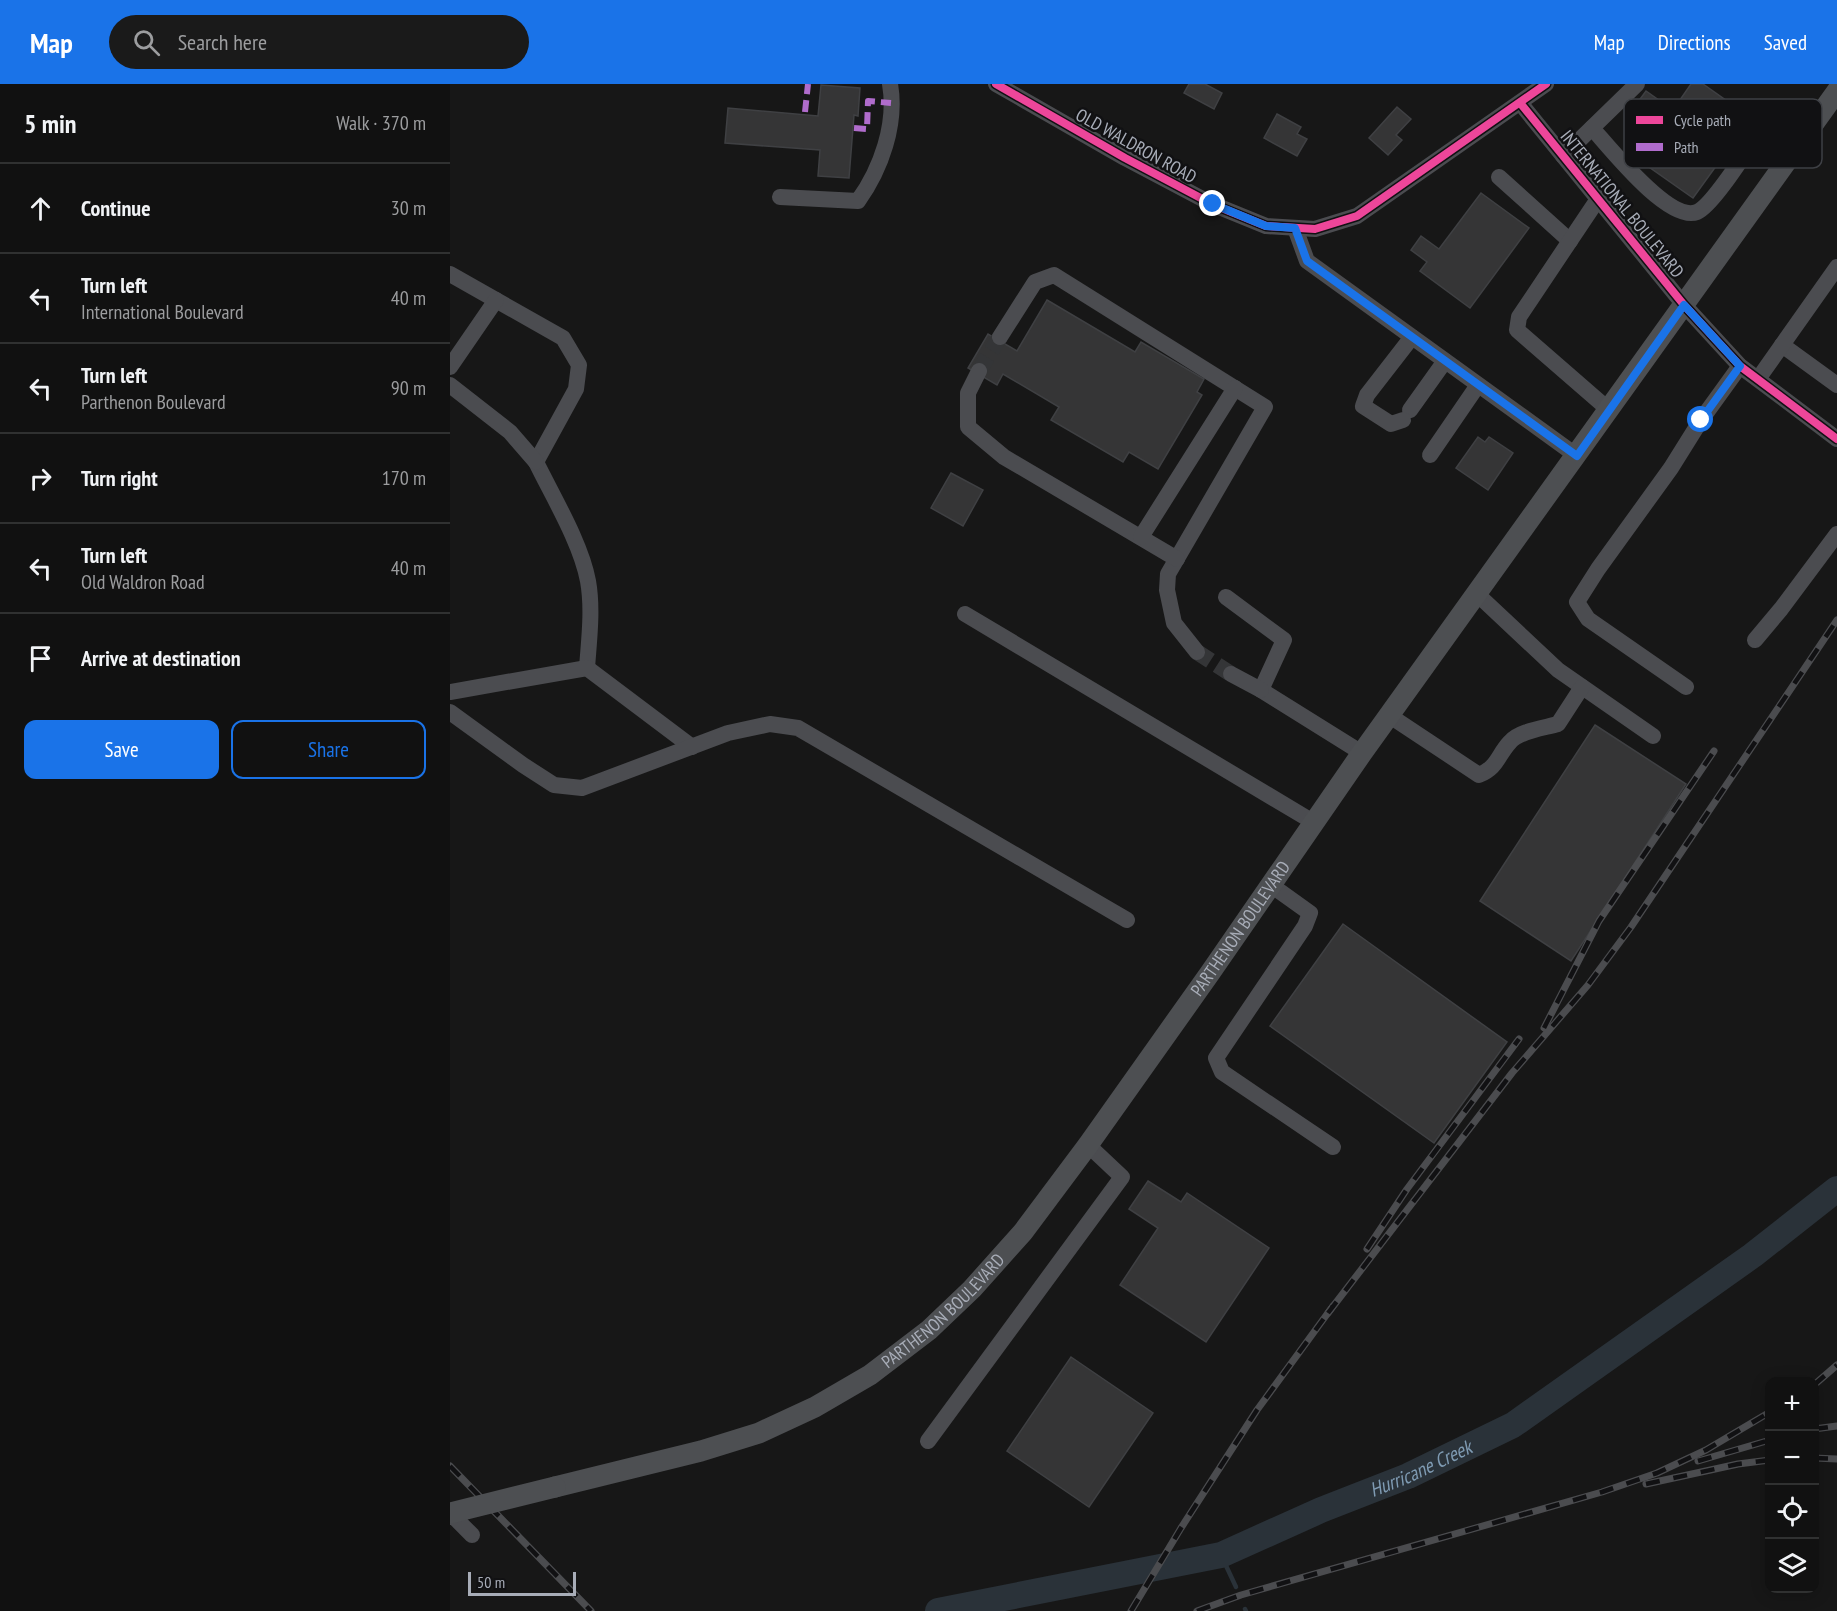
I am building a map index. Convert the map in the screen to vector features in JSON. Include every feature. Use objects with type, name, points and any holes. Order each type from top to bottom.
[{"type":"main road","name":"PARTHENON BOULEVARD","points":[[1822,112],[1837,91]]},
{"type":"main road","name":"PARTHENON BOULEVARD","points":[[450,1513],[701,1451],[759,1433],[815,1407],[870,1375],[929,1330],[972,1288],[1023,1232],[1088,1145],[1362,753],[1782,168]]},
{"type":"street","points":[[780,197],[858,201],[869,185],[890,130],[890,84]]},
{"type":"street","name":"OLD WALDRON ROAD","points":[[996,84],[1125,158],[1212,204],[1266,226],[1315,229],[1357,216],[1521,104],[1546,84]]},
{"type":"street","points":[[1563,156],[1637,84]]},
{"type":"street","name":"INTERNATIONAL BOULEVARD","points":[[1521,104],[1684,305],[1740,366],[1837,439]]},
{"type":"street","points":[[1592,128],[1624,163]]},
{"type":"street","points":[[1628,168],[1650,192],[1684,214],[1698,212],[1712,199],[1734,168]]},
{"type":"street","points":[[1499,177],[1570,241]]},
{"type":"street","points":[[1598,199],[1519,317],[1517,330],[1609,410]]},
{"type":"street","points":[[1295,228],[1307,261],[1577,456]]},
{"type":"street","points":[[1758,379],[1837,267]]},
{"type":"street","points":[[450,274],[563,338],[579,364],[576,389],[536,462]]},
{"type":"street","points":[[1000,336],[1035,282],[1054,275],[1265,407],[1168,574],[1167,590],[1174,623],[1197,652]]},
{"type":"street","points":[[450,367],[456,345],[496,300]]},
{"type":"street","points":[[1412,337],[1367,395],[1363,406],[1401,418],[1445,361]]},
{"type":"street","points":[[1782,345],[1837,385]]},
{"type":"street","points":[[1686,687],[1588,619],[1577,602],[1598,568],[1671,468],[1701,420],[1740,366]]},
{"type":"street","points":[[979,371],[968,393],[968,427],[1004,457],[1177,559]]},
{"type":"street","points":[[450,385],[510,432],[536,462],[576,545],[587,580],[590,608],[587,668]]},
{"type":"street","points":[[1430,454],[1478,385]]},
{"type":"street","points":[[1141,537],[1235,388]]},
{"type":"street","points":[[1755,640],[1782,609],[1837,534]]},
{"type":"street","points":[[1477,594],[1558,670],[1653,736]]},
{"type":"street","points":[[1226,597],[1284,640],[1261,690]]},
{"type":"street","points":[[966,614],[1315,823]]},
{"type":"street","points":[[450,692],[587,668],[692,747]]},
{"type":"street","points":[[1231,674],[1362,753]]},
{"type":"street","points":[[1390,716],[1479,775],[1490,770],[1510,741],[1520,734],[1558,724],[1582,687]]},
{"type":"street","points":[[450,712],[554,785],[582,788],[728,733],[770,724],[798,728],[1126,920]]},
{"type":"street","points":[[1271,885],[1310,913],[1305,926],[1216,1058],[1222,1072],[1333,1147]]},
{"type":"street","points":[[928,1441],[1122,1177],[1088,1145]]},
{"type":"street","points":[[450,1513],[472,1535]]},
{"type":"building","points":[[1189,84],[1205,84],[1222,93],[1214,109],[1184,93]]},
{"type":"building","points":[[1691,84],[1703,84],[1724,99],[1681,99]]},
{"type":"building","points":[[821,85],[860,88],[858,116],[854,115],[849,178],[818,176],[820,150],[725,143],[728,108],[818,116]]},
{"type":"building","points":[[1646,91],[1657,99],[1640,99]]},
{"type":"building","points":[[1397,107],[1411,119],[1396,135],[1402,140],[1388,155],[1369,138]]},
{"type":"building","points":[[1277,114],[1301,127],[1297,134],[1307,139],[1297,156],[1264,138]]},
{"type":"building","points":[[1650,168],[1715,168],[1693,198]]},
{"type":"building","points":[[1481,193],[1529,228],[1470,308],[1420,271],[1427,262],[1411,250],[1421,236],[1439,249]]},
{"type":"building","points":[[1047,300],[1135,352],[1141,342],[1204,379],[1197,392],[1202,395],[1158,469],[1129,452],[1123,462],[1051,420],[1059,407],[1003,374],[997,385],[968,368],[988,334],[1017,351]]},
{"type":"building","points":[[1478,437],[1485,442],[1489,437],[1513,453],[1488,490],[1456,468]]},
{"type":"building","points":[[951,473],[983,490],[963,526],[931,508]]},
{"type":"building","points":[[1595,725],[1686,784],[1571,961],[1480,901]]},
{"type":"building","points":[[1343,924],[1507,1042],[1434,1143],[1270,1026]]},
{"type":"building","points":[[1148,1181],[1181,1202],[1187,1193],[1269,1248],[1206,1342],[1120,1285],[1158,1228],[1129,1209]]},
{"type":"building","points":[[1071,1357],[1153,1413],[1089,1507],[1007,1451]]},
{"type":"waterway","name":"Hurricane Creek","points":[[938,1611],[1221,1555],[1321,1510],[1408,1476],[1513,1425],[1753,1255],[1837,1189]]},
{"type":"waterway","points":[[1221,1555],[1236,1587]]},
{"type":"tunnel","points":[[979,371],[1000,337]]},
{"type":"tunnel","points":[[1197,652],[1231,674]]},
{"type":"railway","points":[[1328,1313],[1512,1073],[1588,985],[1631,927],[1837,620]]},
{"type":"railway","points":[[1544,1028],[1599,921],[1714,751]]},
{"type":"railway","points":[[1367,1249],[1407,1189],[1519,1039]]},
{"type":"railway","points":[[1131,1611],[1257,1410],[1333,1306]]},
{"type":"railway","points":[[1819,1381],[1837,1365]]},
{"type":"railway","points":[[1197,1611],[1241,1595],[1602,1492],[1657,1473],[1706,1450],[1765,1415]]},
{"type":"railway","points":[[1819,1428],[1837,1426]]},
{"type":"railway","points":[[1698,1461],[1765,1441]]},
{"type":"railway","points":[[1819,1458],[1837,1459]]},
{"type":"railway","points":[[1646,1484],[1738,1464],[1765,1461]]},
{"type":"railway","points":[[450,1466],[591,1611]]},
{"type":"marked path","points":[[805,112],[808,84]]},
{"type":"marked path","points":[[854,128],[867,129],[868,101],[891,103]]},
{"type":"cycle path","points":[[996,84],[1125,158],[1212,204],[1266,226],[1315,229],[1357,216],[1546,84]]},
{"type":"cycle path","points":[[1521,104],[1684,305],[1740,366],[1837,439]]},
{"type":"route","points":[[1213,204],[1266,226],[1295,228],[1307,261],[1577,456],[1684,305],[1740,366],[1701,420]]}]
